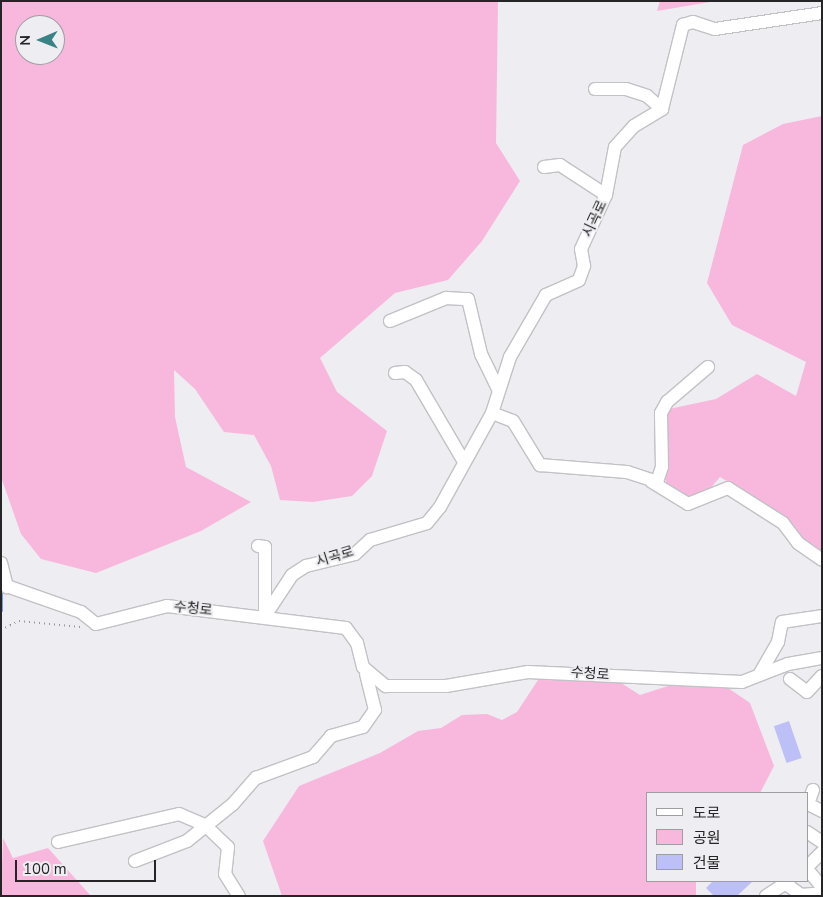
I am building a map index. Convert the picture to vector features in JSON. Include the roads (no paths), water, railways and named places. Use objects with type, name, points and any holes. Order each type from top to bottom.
[{"type":"street","points":[[595,89],[626,89],[647,96],[662,109],[684,25],[693,22],[715,29],[822,13]]},
{"type":"street","name":"시곡로","points":[[265,616],[278,590],[306,566],[355,554],[370,540],[427,523],[492,413],[498,389],[510,356],[546,296],[579,280],[584,266],[581,249],[606,195],[615,148],[634,126],[662,109]]},
{"type":"street","name":"시곡로","points":[[544,167],[560,165],[606,195]]},
{"type":"street","points":[[390,321],[446,298],[468,299],[481,354],[498,389]]},
{"type":"street","points":[[652,482],[661,480],[659,425],[664,408],[708,367]]},
{"type":"street","points":[[395,373],[405,372],[416,380],[463,460]]},
{"type":"street","points":[[492,413],[513,421],[540,465],[628,472],[652,482],[688,504],[728,488],[783,523],[798,543],[822,560]]},
{"type":"street","points":[[258,546],[265,547],[265,616]]},
{"type":"street","points":[[1,563],[3,586]]},
{"type":"street","name":"수청로","points":[[3,586],[81,612],[96,624],[158,606],[265,616],[346,628],[358,643],[363,667],[374,698],[372,720],[364,727],[331,736],[313,757],[256,778],[234,804],[204,825],[187,841],[135,861]]},
{"type":"street","points":[[759,675],[778,642],[782,622],[822,616]]},
{"type":"street","name":"수청로","points":[[363,667],[386,686],[446,686],[528,672],[742,682],[759,675],[822,658]]},
{"type":"street","points":[[790,679],[807,692],[822,676]]},
{"type":"street","points":[[808,800],[819,813]]},
{"type":"street","points":[[58,842],[179,814],[204,825],[228,847],[225,874],[239,896]]},
{"type":"street","points":[[808,833],[822,842]]},
{"type":"street","points":[[808,867],[822,852]]},
{"type":"street","points":[[808,869],[822,887]]},
{"type":"street","points":[[766,896],[788,883],[801,895],[822,893]]},
{"type":"waterway","points":[[1,592],[1,610]]}]
